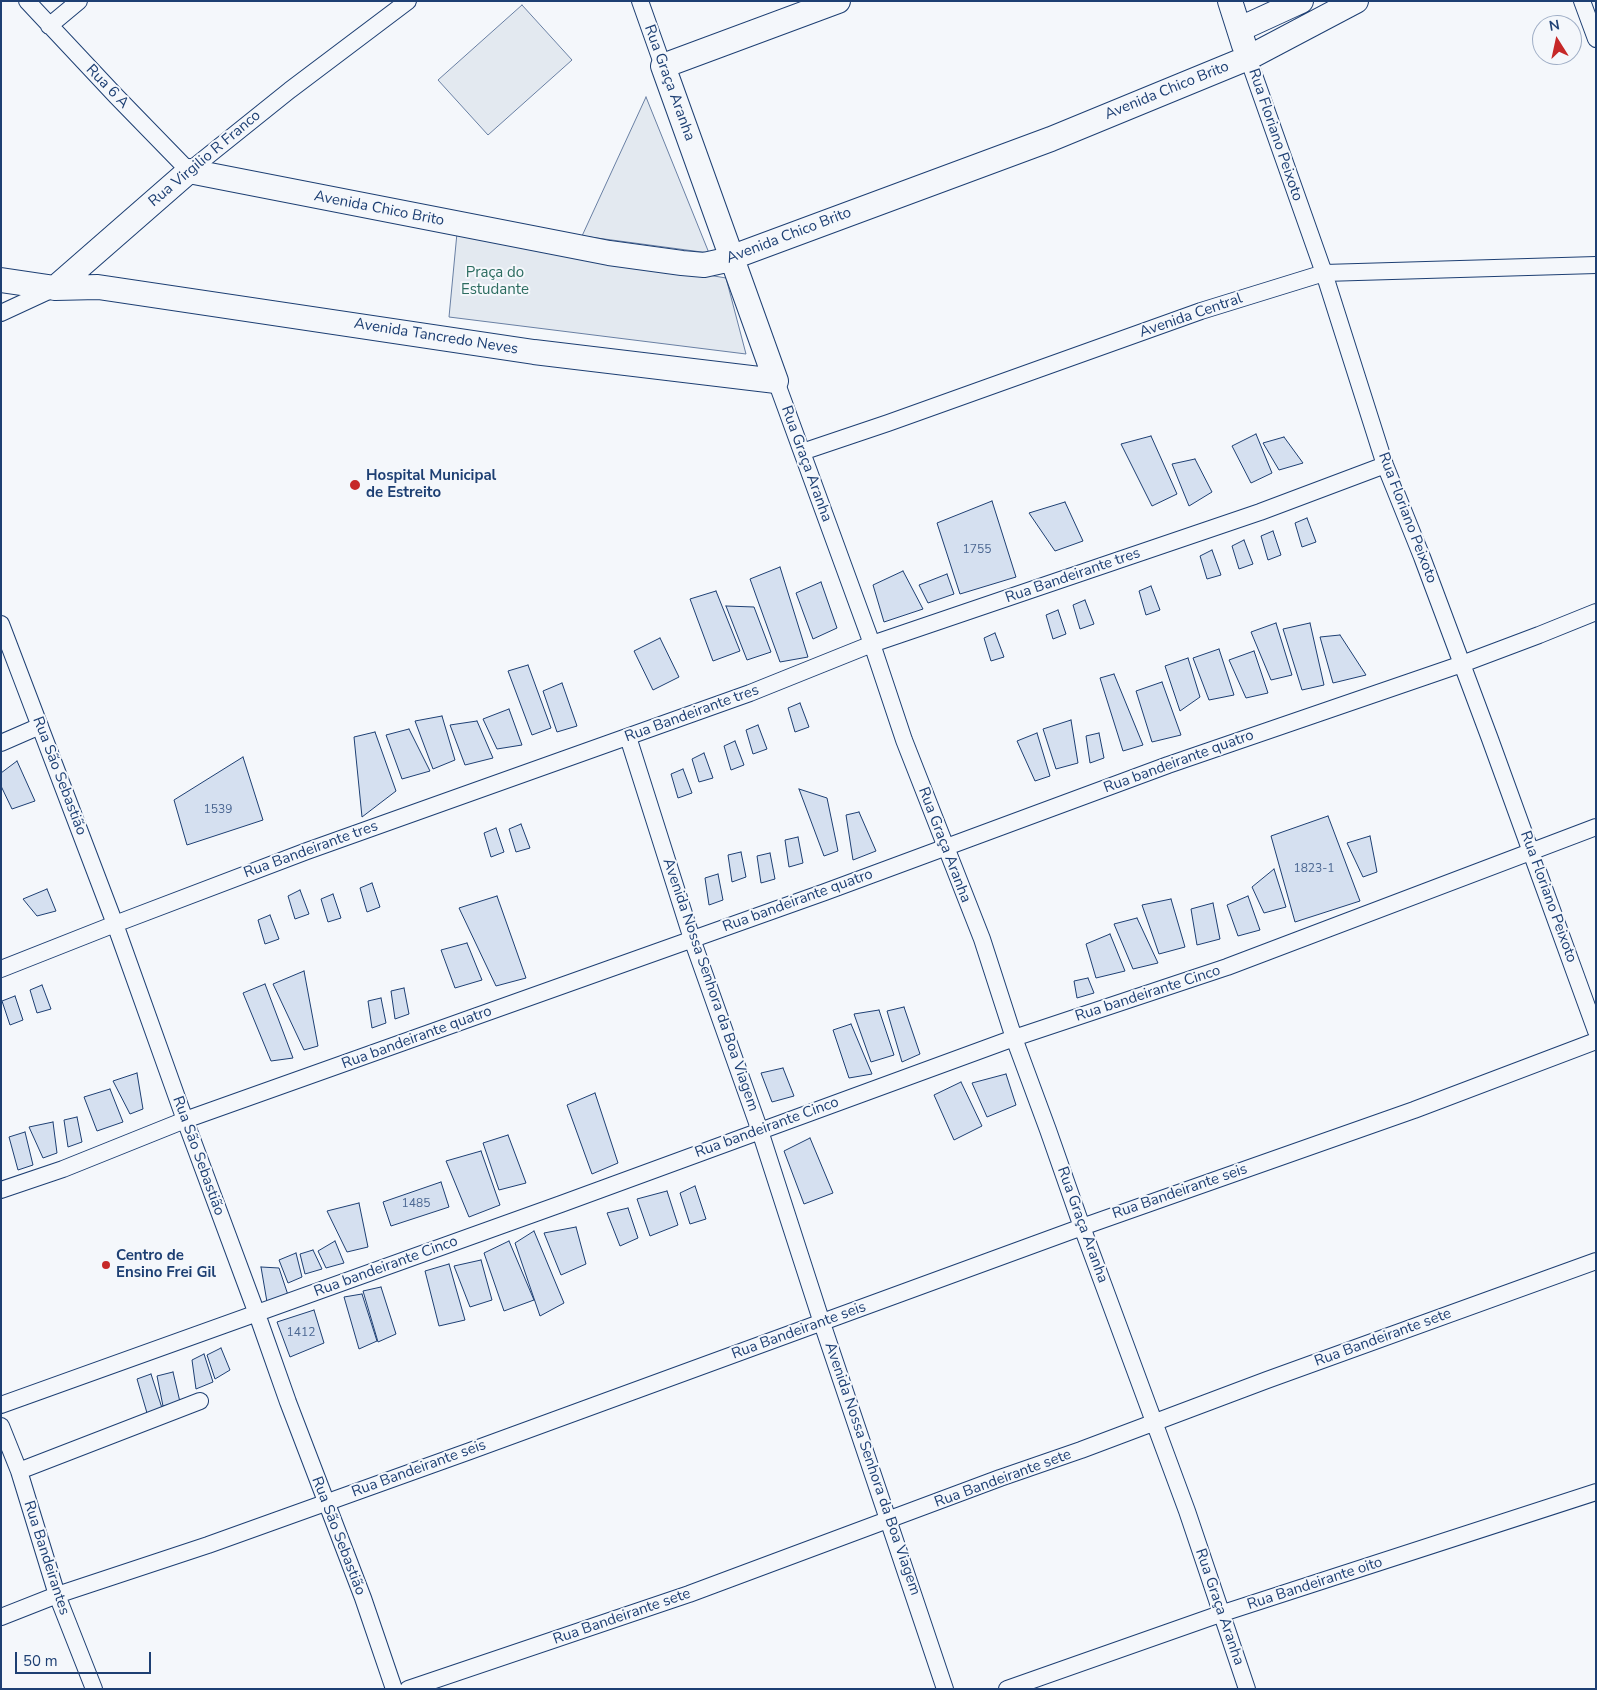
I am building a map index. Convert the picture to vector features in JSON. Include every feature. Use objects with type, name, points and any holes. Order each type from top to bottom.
[{"type":"main road","points":[[663,66],[838,1]]},
{"type":"main road","name":"Rua Floriano Peixoto","points":[[1230,1],[1248,58]]},
{"type":"main road","points":[[1240,29],[1301,1]]},
{"type":"main road","name":"Avenida Chico Brito","points":[[189,171],[609,253],[704,265],[722,261],[1052,139],[1248,58],[1356,1]]},
{"type":"main road","name":"Rua Graça Aranha","points":[[663,66],[776,381]]},
{"type":"main road","name":"Rua Virgilio R Franco","points":[[63,281],[189,171]]},
{"type":"main road","name":"Avenida Tancredo Neves","points":[[1,265],[63,281],[98,287],[534,352],[776,381]]},
{"type":"main road","name":"Avenida Tancredo Neves","points":[[1,280],[63,281]]},
{"type":"street","name":"Rua 6 A","points":[[27,1],[189,171]]},
{"type":"street","points":[[49,26],[80,1]]},
{"type":"street","name":"Rua Virgilio R Franco","points":[[189,171],[290,90],[408,1]]},
{"type":"street","name":"Rua Graça Aranha","points":[[640,1],[663,66]]},
{"type":"street","points":[[1582,1],[1596,39]]},
{"type":"street","name":"Rua Floriano Peixoto","points":[[1248,58],[1324,272],[1386,465],[1532,852],[1596,1031]]},
{"type":"street","name":"Avenida Central","points":[[802,452],[1201,311],[1324,272],[1596,264]]},
{"type":"street","name":"Rua Virgilio R Franco","points":[[1,313],[63,281]]},
{"type":"street","name":"Rua Graça Aranha","points":[[776,381],[872,644],[904,740],[982,939],[1014,1038],[1186,1511],[1246,1689]]},
{"type":"street","name":"Rua Bandeirante tres","points":[[1,969],[307,851],[750,693],[872,644],[1260,512],[1386,465]]},
{"type":"street","name":"Rua bandeirante quatro","points":[[1,1190],[63,1169],[185,1120],[825,892],[1168,765],[1462,664],[1596,612]]},
{"type":"street","name":"Rua São Sebastião","points":[[1,624],[115,924],[325,1503],[363,1598],[394,1689]]},
{"type":"street","points":[[1,743],[40,726]]},
{"type":"street","name":"Avenida Nossa Senhora da Boa Viagem","points":[[628,737],[692,938],[760,1130],[822,1323],[945,1689]]},
{"type":"street","name":"Rua bandeirante Cinco","points":[[1,1405],[257,1314],[1014,1038],[1227,968],[1596,827]]},
{"type":"street","name":"Rua Bandeirante seis","points":[[1,1617],[57,1595],[325,1503],[1082,1227],[1414,1110],[1596,1041]]},
{"type":"street","name":"Rua Bandeirante sete","points":[[408,1689],[689,1594],[1153,1422],[1596,1261]]},
{"type":"street","points":[[19,1471],[200,1401]]},
{"type":"street","name":"Rua Bandeirantes","points":[[1,1426],[19,1471],[57,1595],[94,1689]]},
{"type":"street","name":"Rua Bandeirante oito","points":[[1007,1689],[1220,1614],[1596,1492]]},
{"type":"green space","points":[[522,5],[572,60],[488,135],[438,80]]},
{"type":"green space","points":[[646,97],[709,253],[582,236]]},
{"type":"green space","name":"Praça do Estudante","points":[[457,233],[726,278],[746,354],[449,317]]},
{"type":"building","points":[[1256,434],[1272,473],[1251,483],[1232,446]]},
{"type":"building","points":[[1151,436],[1177,494],[1152,506],[1121,444]]},
{"type":"building","points":[[1284,437],[1303,463],[1279,470],[1263,443]]},
{"type":"building","points":[[1195,459],[1212,492],[1189,506],[1172,464]]},
{"type":"building","points":[[992,501],[1016,577],[960,594],[937,523]]},
{"type":"building","points":[[1065,502],[1083,541],[1055,551],[1029,513]]},
{"type":"building","points":[[1307,518],[1316,542],[1302,547],[1295,523]]},
{"type":"building","points":[[1273,531],[1281,555],[1268,560],[1261,536]]},
{"type":"building","points":[[1244,540],[1253,564],[1239,569],[1232,546]]},
{"type":"building","points":[[1212,550],[1221,575],[1207,579],[1200,556]]},
{"type":"building","points":[[780,567],[808,657],[780,662],[750,579]]},
{"type":"building","points":[[903,571],[923,609],[884,622],[873,585]]},
{"type":"building","points":[[947,574],[954,594],[928,603],[919,585]]},
{"type":"building","points":[[821,582],[837,628],[813,639],[796,593]]},
{"type":"building","points":[[1151,586],[1160,610],[1146,615],[1139,591]]},
{"type":"building","points":[[716,591],[740,651],[713,661],[690,599]]},
{"type":"building","points":[[1085,600],[1094,624],[1080,629],[1073,605]]},
{"type":"building","points":[[726,606],[754,607],[771,652],[747,660]]},
{"type":"building","points":[[1058,610],[1066,634],[1053,639],[1046,615]]},
{"type":"building","points":[[1276,623],[1292,675],[1271,680],[1251,632]]},
{"type":"building","points":[[1310,623],[1324,685],[1302,690],[1283,629]]},
{"type":"building","points":[[995,633],[1004,657],[991,661],[984,638]]},
{"type":"building","points":[[1340,635],[1366,675],[1333,683],[1320,637]]},
{"type":"building","points":[[660,638],[679,677],[653,690],[634,651]]},
{"type":"building","points":[[1219,649],[1234,695],[1209,700],[1193,658]]},
{"type":"building","points":[[1254,651],[1268,693],[1246,698],[1229,660]]},
{"type":"building","points":[[1188,658],[1200,697],[1180,711],[1165,666]]},
{"type":"building","points":[[528,665],[551,728],[532,735],[508,671]]},
{"type":"building","points":[[1114,674],[1143,745],[1123,751],[1100,678]]},
{"type":"building","points":[[1162,682],[1181,735],[1152,742],[1136,691]]},
{"type":"building","points":[[562,683],[577,726],[557,732],[543,691]]},
{"type":"building","points":[[800,703],[809,727],[795,732],[788,708]]},
{"type":"building","points":[[509,709],[522,745],[497,749],[483,719]]},
{"type":"building","points":[[442,716],[455,760],[433,769],[415,721]]},
{"type":"building","points":[[1071,720],[1078,763],[1056,769],[1043,729]]},
{"type":"building","points":[[477,721],[493,758],[465,765],[450,725]]},
{"type":"building","points":[[758,725],[767,749],[753,754],[746,730]]},
{"type":"building","points":[[409,729],[430,771],[402,779],[386,735]]},
{"type":"building","points":[[375,732],[396,791],[362,817],[354,737]]},
{"type":"building","points":[[1037,733],[1050,776],[1035,781],[1017,741]]},
{"type":"building","points":[[1099,733],[1104,758],[1090,763],[1086,736]]},
{"type":"building","points":[[735,741],[744,765],[731,770],[724,746]]},
{"type":"building","points":[[704,753],[713,778],[699,782],[692,759]]},
{"type":"building","points":[[243,757],[263,820],[187,845],[174,800]]},
{"type":"building","points":[[17,761],[35,801],[12,809],[1,786],[1,773]]},
{"type":"building","points":[[683,769],[692,793],[678,798],[671,774]]},
{"type":"building","points":[[799,789],[827,798],[838,851],[824,856]]},
{"type":"building","points":[[859,812],[876,851],[853,860],[846,815]]},
{"type":"building","points":[[1328,816],[1360,901],[1295,922],[1271,836]]},
{"type":"building","points":[[521,824],[530,848],[516,852],[509,829]]},
{"type":"building","points":[[496,828],[504,852],[491,857],[484,833]]},
{"type":"building","points":[[1370,836],[1377,872],[1363,877],[1347,843]]},
{"type":"building","points":[[798,837],[803,863],[789,867],[785,840]]},
{"type":"building","points":[[741,852],[746,877],[732,882],[728,855]]},
{"type":"building","points":[[770,853],[775,879],[761,883],[757,856]]},
{"type":"building","points":[[1274,869],[1286,907],[1264,913],[1252,887]]},
{"type":"building","points":[[718,874],[723,900],[709,905],[705,878]]},
{"type":"building","points":[[372,883],[380,907],[367,912],[360,888]]},
{"type":"building","points":[[47,889],[56,911],[37,916],[23,899]]},
{"type":"building","points":[[300,890],[309,914],[295,919],[288,896]]},
{"type":"building","points":[[333,894],[341,918],[328,922],[321,899]]},
{"type":"building","points":[[497,896],[526,978],[496,986],[459,908]]},
{"type":"building","points":[[1248,896],[1260,930],[1238,936],[1227,905]]},
{"type":"building","points":[[1171,899],[1185,947],[1159,954],[1142,905]]},
{"type":"building","points":[[1213,903],[1220,939],[1197,945],[1191,909]]},
{"type":"building","points":[[270,915],[279,939],[265,944],[258,920]]},
{"type":"building","points":[[1137,918],[1158,963],[1133,969],[1114,924]]},
{"type":"building","points":[[1110,934],[1125,971],[1096,978],[1086,944]]},
{"type":"building","points":[[467,943],[482,980],[455,988],[441,950]]},
{"type":"building","points":[[304,971],[318,1046],[304,1050],[273,984]]},
{"type":"building","points":[[1088,978],[1094,993],[1077,998],[1074,981]]},
{"type":"building","points":[[265,984],[293,1058],[271,1061],[243,993]]},
{"type":"building","points":[[42,985],[51,1009],[37,1013],[30,990]]},
{"type":"building","points":[[404,988],[409,1014],[395,1019],[391,991]]},
{"type":"building","points":[[15,996],[23,1020],[10,1025],[2,1001]]},
{"type":"building","points":[[381,998],[386,1023],[372,1028],[368,1001]]},
{"type":"building","points":[[904,1007],[920,1054],[902,1062],[887,1011]]},
{"type":"building","points":[[879,1010],[894,1055],[871,1062],[854,1014]]},
{"type":"building","points":[[851,1024],[872,1074],[849,1078],[833,1030]]},
{"type":"building","points":[[783,1068],[794,1096],[772,1102],[761,1073]]},
{"type":"building","points":[[137,1073],[143,1109],[130,1114],[113,1081]]},
{"type":"building","points":[[1006,1074],[1016,1105],[987,1117],[972,1083]]},
{"type":"building","points":[[961,1082],[982,1126],[954,1140],[934,1095]]},
{"type":"building","points":[[110,1089],[123,1122],[97,1131],[84,1097]]},
{"type":"building","points":[[595,1093],[618,1163],[592,1174],[567,1105]]},
{"type":"building","points":[[77,1117],[82,1142],[68,1147],[64,1120]]},
{"type":"building","points":[[53,1122],[57,1153],[43,1158],[29,1127]]},
{"type":"building","points":[[25,1132],[33,1165],[18,1170],[9,1137]]},
{"type":"building","points":[[508,1135],[526,1183],[499,1190],[483,1143]]},
{"type":"building","points":[[810,1138],[833,1193],[804,1204],[784,1151]]},
{"type":"building","points":[[481,1151],[500,1205],[469,1217],[446,1161]]},
{"type":"building","points":[[441,1182],[449,1207],[391,1226],[383,1202]]},
{"type":"building","points":[[695,1186],[706,1219],[690,1224],[680,1193]]},
{"type":"building","points":[[667,1191],[678,1225],[650,1236],[637,1199]]},
{"type":"building","points":[[359,1203],[368,1247],[347,1252],[327,1211]]},
{"type":"building","points":[[628,1208],[638,1238],[620,1246],[607,1213]]},
{"type":"building","points":[[576,1227],[586,1264],[561,1275],[544,1233]]},
{"type":"building","points":[[534,1231],[564,1303],[540,1316],[515,1243]]},
{"type":"building","points":[[335,1241],[344,1263],[326,1268],[318,1251]]},
{"type":"building","points":[[509,1241],[534,1300],[504,1311],[484,1253]]},
{"type":"building","points":[[313,1250],[322,1269],[305,1274],[300,1254]]},
{"type":"building","points":[[296,1253],[302,1277],[288,1283],[279,1260]]},
{"type":"building","points":[[481,1260],[492,1300],[470,1307],[454,1266]]},
{"type":"building","points":[[449,1264],[465,1320],[439,1326],[425,1271]]},
{"type":"building","points":[[261,1267],[279,1268],[288,1295],[267,1302]]},
{"type":"building","points":[[381,1287],[396,1334],[378,1342],[363,1291]]},
{"type":"building","points":[[362,1294],[377,1341],[359,1349],[344,1297]]},
{"type":"building","points":[[314,1310],[324,1343],[290,1357],[277,1322]]},
{"type":"building","points":[[221,1348],[230,1370],[215,1379],[207,1355]]},
{"type":"building","points":[[204,1354],[213,1382],[196,1389],[192,1360]]},
{"type":"building","points":[[173,1372],[180,1402],[163,1406],[157,1376]]},
{"type":"building","points":[[151,1374],[162,1408],[147,1413],[137,1379]]},
{"type":"place","name":"Hospital Municipal de Estreito","points":[[355,485]]},
{"type":"place","name":"Centro de Ensino Frei Gil","points":[[106,1265]]}]
